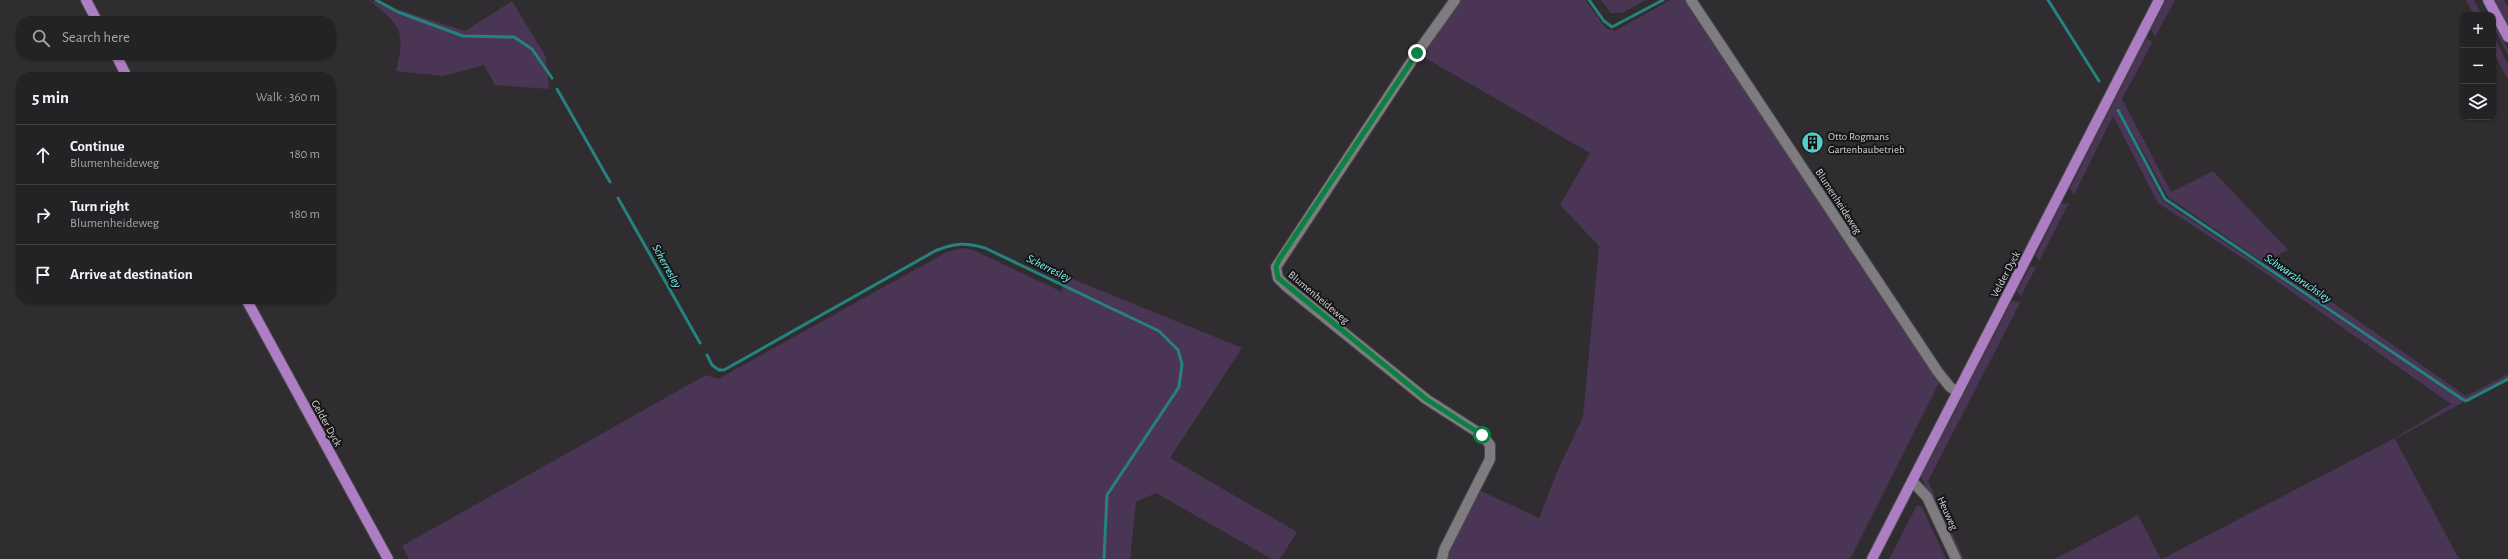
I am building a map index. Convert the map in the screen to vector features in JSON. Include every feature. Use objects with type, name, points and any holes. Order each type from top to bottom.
[{"type":"main road","points":[[86,0],[94,16]]},
{"type":"main road","name":"Velder Dyck","points":[[1872,559],[2159,0]]},
{"type":"main road","points":[[2488,0],[2508,38]]},
{"type":"main road","points":[[119,60],[125,72]]},
{"type":"main road","name":"Gelder Dyck","points":[[249,304],[388,559]]},
{"type":"street","name":"Blumenheideweg","points":[[1442,559],[1444,550],[1490,459],[1490,445],[1482,435],[1444,412],[1286,286],[1278,278],[1276,267],[1417,53],[1455,0]]},
{"type":"street","name":"Blumenheideweg","points":[[1691,0],[1938,372],[1950,386],[1958,392]]},
{"type":"street","name":"Heuweg","points":[[1912,481],[1927,497],[1956,559]]},
{"type":"shaded area","points":[[369,0],[465,31],[512,1],[546,57],[549,89],[495,85],[484,65],[443,76],[396,71],[400,46],[398,30],[388,16]]},
{"type":"shaded area","points":[[1459,0],[1585,0],[1606,28],[1615,31],[1670,0],[1688,0],[1940,381],[1850,559],[1446,559],[1479,490],[1539,518],[1557,472],[1583,417],[1599,246],[1560,205],[1590,153],[1420,55]]},
{"type":"shaded area","points":[[1601,0],[1646,0],[1622,13],[1611,13]]},
{"type":"shaded area","points":[[2166,0],[2175,0],[2155,37],[2151,29]]},
{"type":"shaded area","points":[[2466,0],[2474,0],[2480,12],[2472,12]]},
{"type":"shaded area","points":[[2494,0],[2504,0],[2508,8],[2508,27]]},
{"type":"shaded area","points":[[2496,26],[2508,49],[2508,55],[2496,32]]},
{"type":"shaded area","points":[[2146,39],[2150,40],[2152,43],[2122,99],[2171,192],[2213,171],[2288,250],[2268,261],[2320,294],[2466,396],[2508,374],[2508,378],[2467,400],[2462,399],[2168,197],[2118,107],[2116,109],[2163,201],[2464,402],[2395,439],[2459,559],[2162,559],[2395,438],[2451,404],[2261,270],[2158,203],[2113,116],[2074,195],[2070,188]]},
{"type":"shaded area","points":[[2496,41],[2508,64],[2508,80],[2496,57]]},
{"type":"shaded area","points":[[2069,203],[2039,261],[2036,255],[2061,204]]},
{"type":"shaded area","points":[[963,248],[973,250],[1062,292],[1063,275],[1242,348],[1170,458],[1297,532],[1280,559],[1272,559],[1156,493],[1136,502],[1130,559],[409,559],[402,546],[706,375],[718,379],[947,252]]},
{"type":"shaded area","points":[[2030,267],[2036,267],[2021,296],[2017,291]]},
{"type":"shaded area","points":[[2015,301],[2020,303],[1928,481],[1964,559],[1959,559],[1921,477],[2011,302]]},
{"type":"shaded area","points":[[1917,505],[1922,507],[1946,559],[1889,559]]},
{"type":"shaded area","points":[[2138,515],[2161,559],[2055,559]]},
{"type":"waterway","name":"Scherresley","points":[[376,0],[398,12],[463,36],[514,37],[532,49],[552,78]]},
{"type":"waterway","points":[[1589,0],[1604,21],[1612,27],[1663,0]]},
{"type":"waterway","name":"Schwarzbruchsley","points":[[2048,0],[2099,81]]},
{"type":"waterway","name":"Scherresley","points":[[557,89],[610,182]]},
{"type":"waterway","name":"Schwarzbruchsley","points":[[2118,110],[2165,199],[2462,399],[2466,401],[2508,379]]},
{"type":"waterway","name":"Scherresley","points":[[618,198],[700,343]]},
{"type":"waterway","name":"Scherresley","points":[[707,355],[712,365],[719,370],[724,370],[935,251],[948,246],[960,244],[985,248],[1159,331],[1178,350],[1182,364],[1179,387],[1107,495],[1104,559]]},
{"type":"place","name":"Otto Rogmans Gartenbaubetrieb","points":[[1813,142]]},
{"type":"route","points":[[1417,53],[1279,260],[1276,267],[1278,278],[1286,286],[1426,399],[1444,412],[1482,435]]}]
